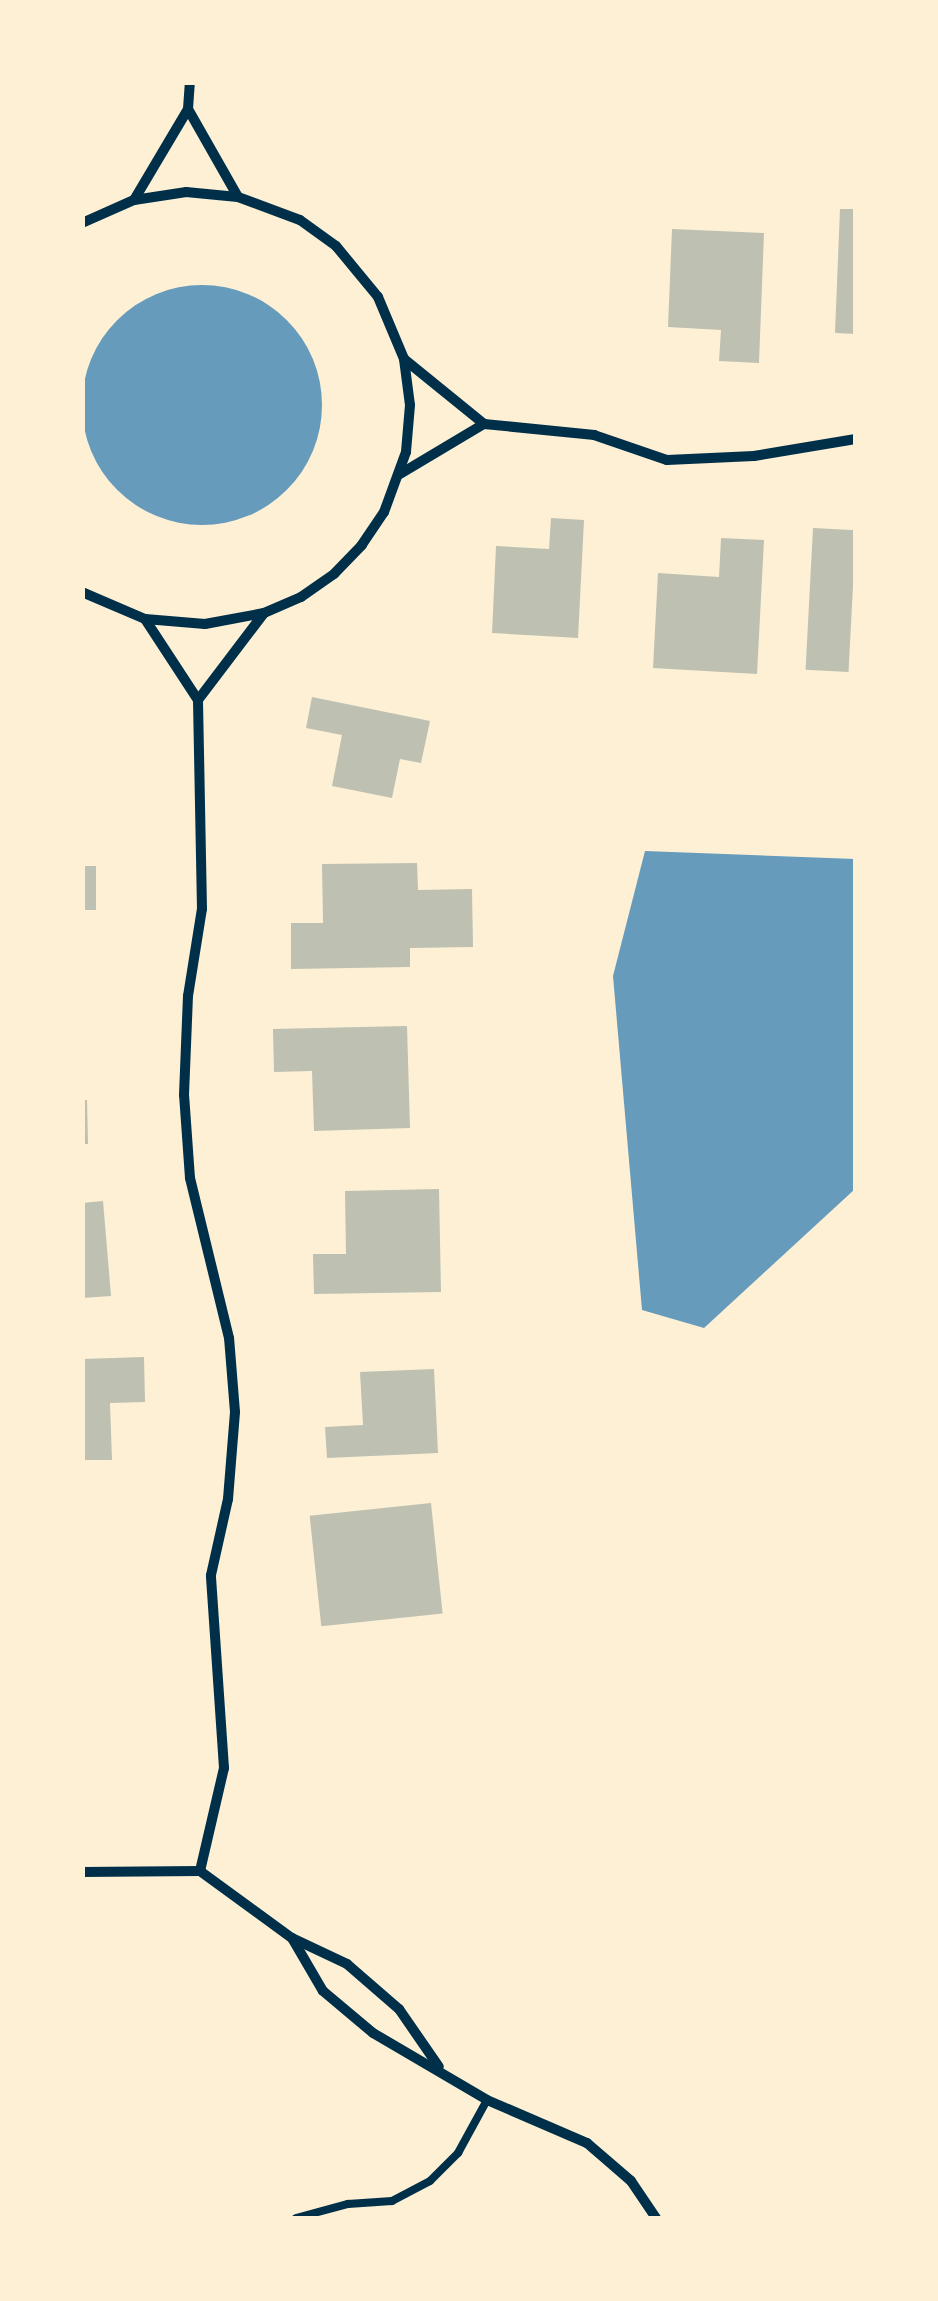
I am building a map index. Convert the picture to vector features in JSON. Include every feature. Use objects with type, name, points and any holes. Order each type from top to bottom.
[{"type":"street","points":[[134,200],[188,109],[190,82]]},
{"type":"street","points":[[188,109],[238,197]]},
{"type":"street","points":[[82,223],[134,200],[186,192],[238,197],[300,220],[336,246],[378,297],[404,359],[410,428],[400,474],[384,512],[362,545],[323,582],[264,613],[205,624],[145,618],[82,592]]},
{"type":"street","points":[[404,359],[484,424],[594,435],[667,460],[754,456],[856,438]]},
{"type":"street","points":[[400,474],[484,424]]},
{"type":"street","points":[[198,700],[264,613]]},
{"type":"street","points":[[145,618],[198,700],[202,909],[188,996],[184,1095],[190,1178],[229,1338],[235,1412],[228,1500],[211,1575],[224,1768],[200,1871]]},
{"type":"street","points":[[82,1872],[200,1871],[292,1938],[347,1964],[372,1984],[399,2009],[442,2070]]},
{"type":"street","points":[[292,1938],[324,1991],[373,2033],[442,2070],[487,2100],[586,2144],[631,2181],[656,2218]]},
{"type":"lane","points":[[296,2218],[348,2204],[392,2201],[430,2181],[458,2154],[487,2100]]},
{"type":"water","points":[[202,285],[248,294],[287,320],[313,359],[322,405],[313,451],[287,490],[248,516],[202,525],[156,516],[117,490],[91,451],[82,405],[91,359],[117,320],[156,294]]},
{"type":"water","points":[[645,851],[855,859],[855,1189],[704,1328],[642,1310],[613,976]]},
{"type":"building","points":[[840,209],[856,209],[856,334],[835,333]]},
{"type":"building","points":[[672,229],[764,233],[759,363],[719,361],[721,330],[668,327]]},
{"type":"building","points":[[551,518],[584,520],[578,638],[492,633],[496,546],[549,549]]},
{"type":"building","points":[[813,528],[856,530],[849,672],[806,670]]},
{"type":"building","points":[[721,538],[764,540],[757,674],[653,668],[658,573],[719,577]]},
{"type":"building","points":[[312,697],[430,721],[421,763],[400,759],[392,798],[332,786],[342,735],[306,728]]},
{"type":"building","points":[[417,863],[418,890],[472,889],[473,947],[410,948],[410,967],[291,969],[291,923],[323,923],[322,864]]},
{"type":"building","points":[[82,866],[96,866],[96,910],[82,910]]},
{"type":"building","points":[[407,1026],[410,1128],[314,1131],[312,1071],[274,1072],[273,1029]]},
{"type":"building","points":[[82,1100],[87,1100],[88,1144],[82,1144]]},
{"type":"building","points":[[439,1189],[441,1292],[314,1294],[313,1254],[346,1254],[345,1191]]},
{"type":"building","points":[[103,1201],[111,1296],[82,1298],[82,1203]]},
{"type":"building","points":[[144,1357],[145,1402],[110,1403],[112,1460],[82,1460],[82,1359]]},
{"type":"building","points":[[434,1369],[438,1453],[327,1458],[325,1427],[363,1425],[360,1372]]},
{"type":"building","points":[[431,1503],[443,1613],[321,1626],[310,1516]]}]
